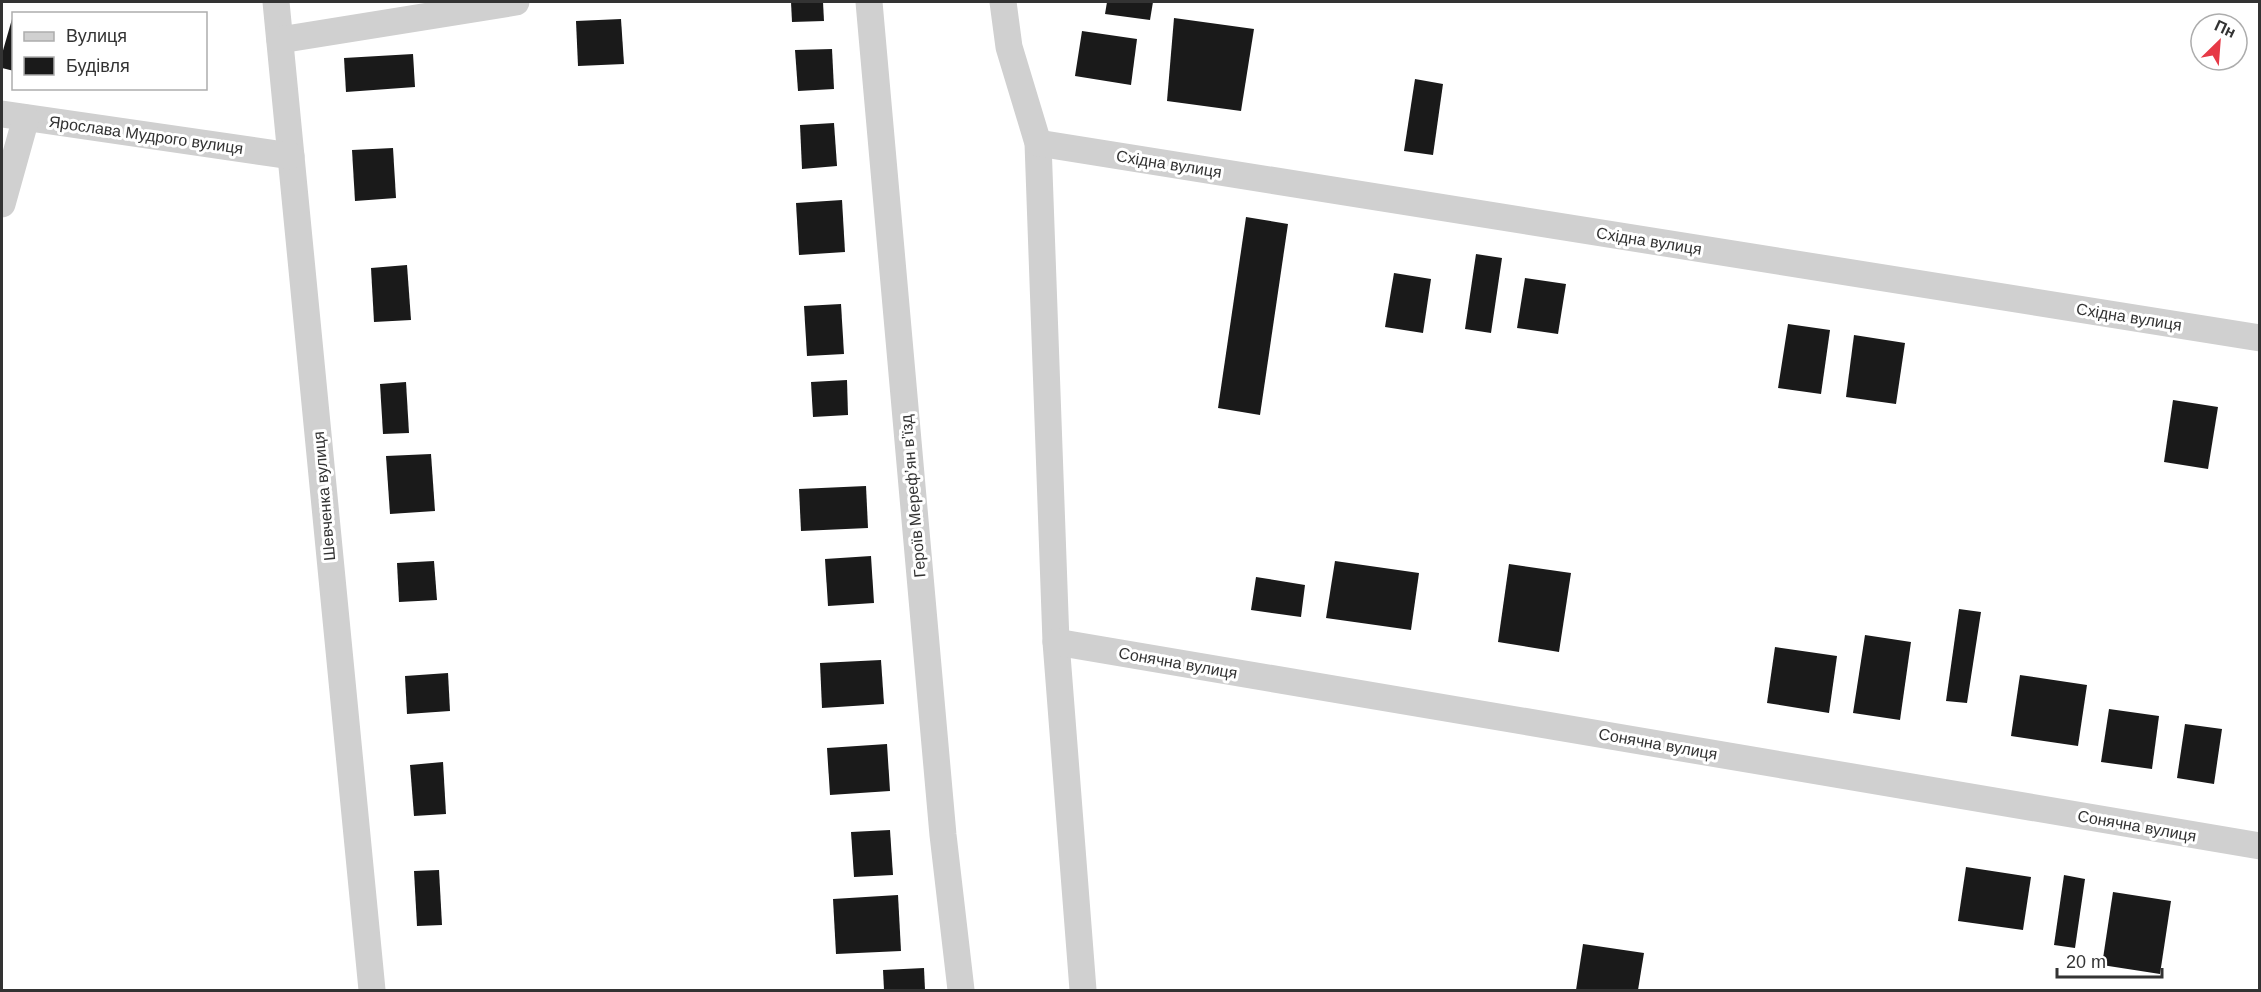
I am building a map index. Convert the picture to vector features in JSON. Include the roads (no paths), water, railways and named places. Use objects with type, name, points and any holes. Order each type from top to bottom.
[{"type":"street","name":"Шевченка вулиця","points":[[276,2],[372,990]]},
{"type":"street","points":[[280,40],[516,2]]},
{"type":"street","name":"Героїв Мерефʼян вʼїзд","points":[[869,2],[943,835],[962,990]]},
{"type":"street","points":[[1003,2],[1009,47],[1038,143],[1056,642],[1083,990]]},
{"type":"street","points":[[2,204],[14,116]]},
{"type":"street","name":"Ярослава Мудрого вулиця","points":[[14,116],[291,156]]},
{"type":"street","name":"Східна вулиця","points":[[1038,143],[2259,338]]},
{"type":"street","name":"Сонячна вулиця","points":[[1056,642],[2259,846]]}]
